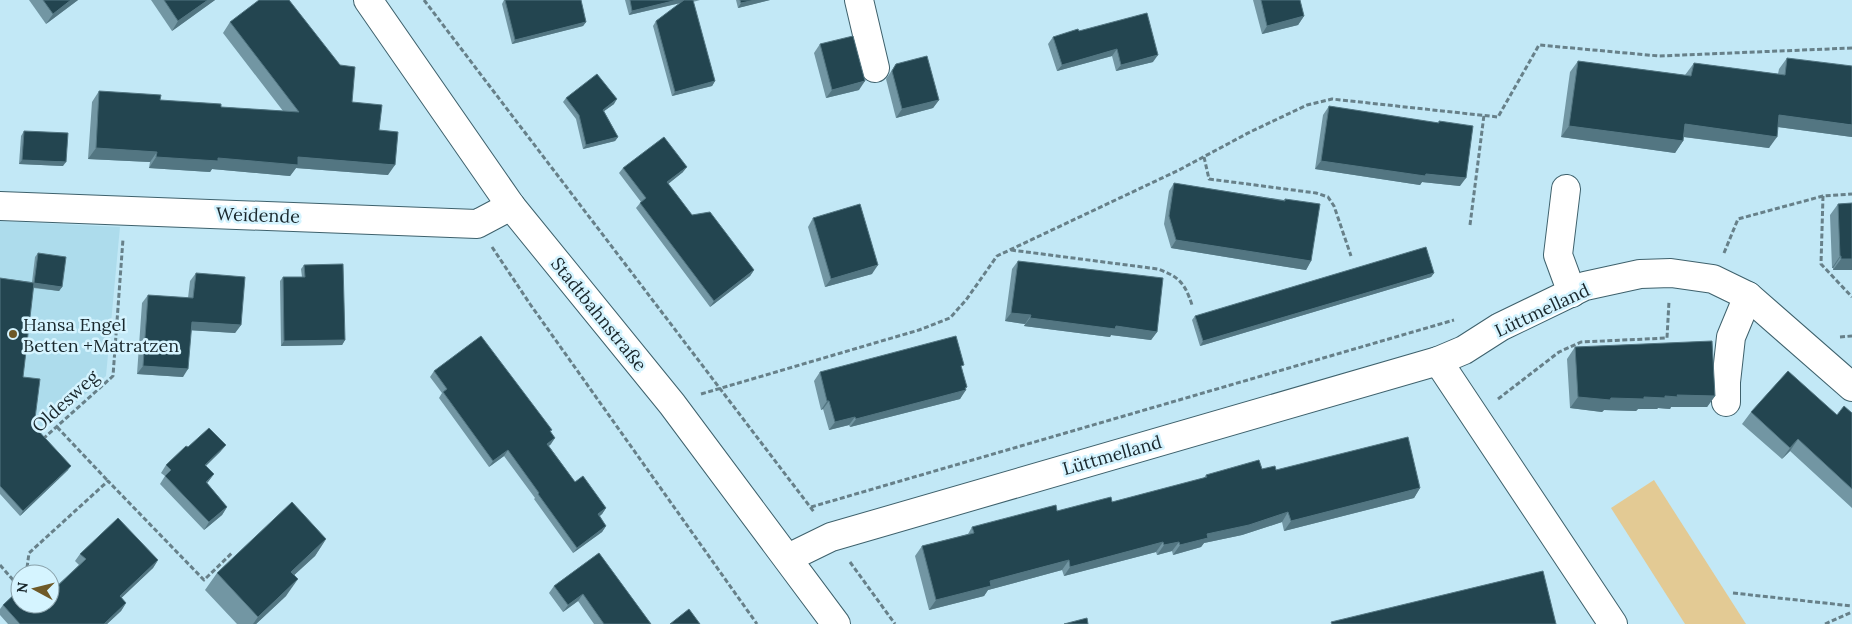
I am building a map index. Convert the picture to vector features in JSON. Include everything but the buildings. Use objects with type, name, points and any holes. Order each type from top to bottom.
[{"type":"street","name":"Stadtbahnstraße","points":[[368,0],[511,206],[672,404],[836,624]]},
{"type":"street","points":[[858,0],[875,68]]},
{"type":"street","points":[[1566,189],[1558,255],[1572,292]]},
{"type":"street","name":"Weidende","points":[[0,206],[477,224]]},
{"type":"street","points":[[477,224],[511,206]]},
{"type":"street","name":"Lüttmelland","points":[[788,558],[831,537],[1438,362],[1464,350],[1500,327],[1585,286],[1640,274],[1671,273],[1713,279],[1748,296],[1852,387]]},
{"type":"street","points":[[1726,402],[1726,382],[1732,337],[1748,296]]},
{"type":"street","points":[[1438,362],[1613,624]]},
{"type":"path","points":[[424,0],[811,508],[895,624]]},
{"type":"path","points":[[672,404],[719,388],[920,330],[950,318],[966,300],[998,256],[1307,105],[1332,100],[1498,117],[1539,45],[1660,56],[1852,48]]},
{"type":"path","points":[[1470,225],[1484,115]]},
{"type":"path","points":[[1204,157],[1209,179],[1328,196],[1334,206],[1351,256]]},
{"type":"path","points":[[1713,279],[1738,219],[1823,196],[1852,194]]},
{"type":"path","points":[[1823,196],[1821,264],[1852,297]]},
{"type":"path","name":"Oldesweg","points":[[43,440],[113,376],[125,210]]},
{"type":"path","points":[[477,224],[530,304],[757,624]]},
{"type":"path","points":[[1010,250],[1158,269],[1178,278],[1186,289],[1192,305]]},
{"type":"path","points":[[1475,416],[1559,352],[1581,342],[1667,338],[1671,273]]},
{"type":"path","points":[[811,508],[1459,318],[1480,319],[1500,327]]},
{"type":"path","points":[[57,427],[204,580],[233,552]]},
{"type":"path","points":[[28,564],[29,553],[108,481]]},
{"type":"path","points":[[0,565],[10,577]]},
{"type":"path","points":[[1734,594],[1852,606]]},
{"type":"path","points":[[1825,624],[1852,612]]},
{"type":"shaded area","points":[[0,221],[120,227],[106,376],[0,470]]},
{"type":"shaded area","points":[[1654,480],[1746,624],[1685,624],[1611,508]]},
{"type":"place","name":"Hansa Engel Betten +Matratzen","points":[[13,334]]}]
